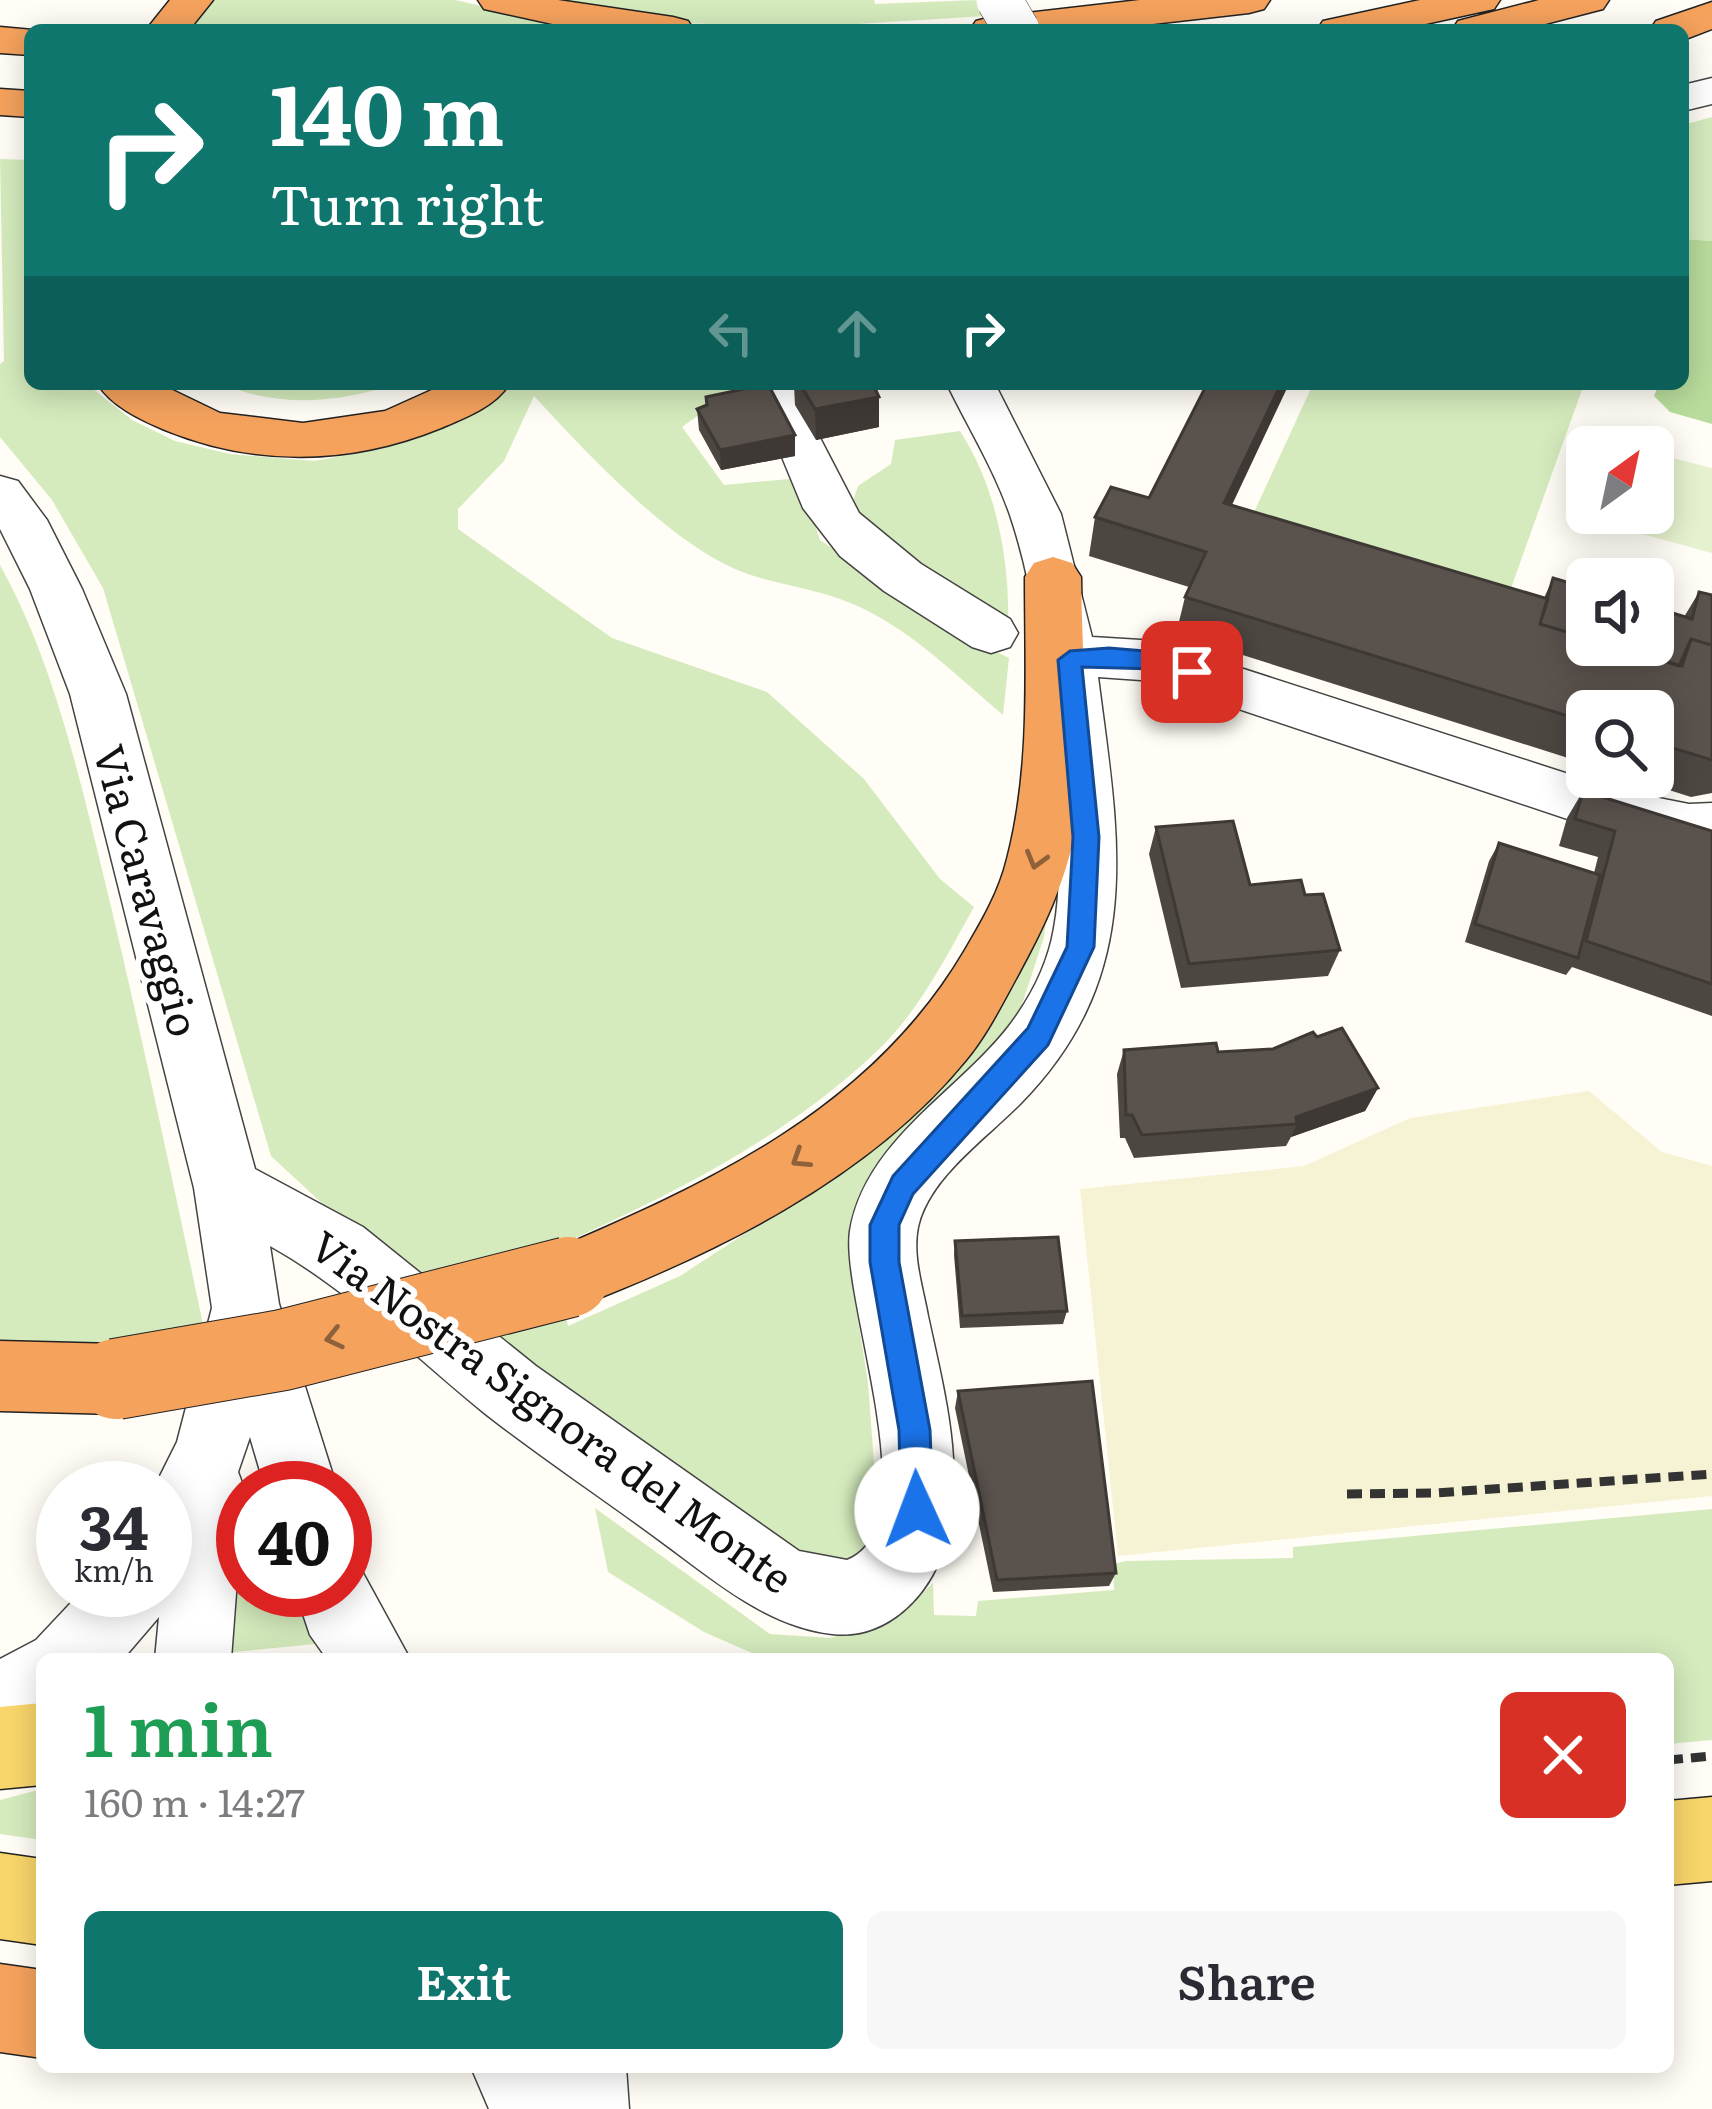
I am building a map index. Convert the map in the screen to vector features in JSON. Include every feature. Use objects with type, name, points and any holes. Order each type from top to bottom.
[{"type":"highway","points":[[136,24],[155,0]]},
{"type":"highway","points":[[172,24],[192,0]]},
{"type":"highway","points":[[500,0],[622,24]]},
{"type":"highway","points":[[1043,24],[1249,0]]},
{"type":"highway","points":[[1366,24],[1479,0]]},
{"type":"highway","points":[[1496,24],[1588,0]]},
{"type":"highway","points":[[133,390],[185,421],[232,436],[291,441],[346,439],[405,424],[475,390]]},
{"type":"highway","points":[[206,390],[245,406],[298,412],[353,409],[411,390]]},
{"type":"highway","points":[[0,1376],[116,1379],[284,1350],[569,1277],[734,1201],[835,1136],[900,1083],[944,1039],[1012,927],[1037,862],[1048,806],[1053,577]]},
{"type":"highway","points":[[0,2008],[36,2013]]},
{"type":"main road","points":[[0,1748],[36,1745]]},
{"type":"main road","points":[[1674,1842],[1712,1839]]},
{"type":"main road","points":[[0,1896],[36,1901]]},
{"type":"street","points":[[770,390],[800,434],[829,507],[841,523],[872,553],[991,633]]},
{"type":"street","name":"Via Nostra Signora del Monte","points":[[227,1188],[339,1249],[511,1390],[773,1577],[816,1596],[848,1599],[875,1591],[896,1570],[917,1510],[914,1430],[884,1262],[885,1225],[903,1185],[1038,1036],[1081,947],[1086,837],[1070,660],[1034,512],[974,390]]},
{"type":"street","name":"Via Caravaggio","points":[[0,494],[21,520],[56,590],[98,694],[227,1188],[245,1304],[293,1461]]},
{"type":"street","points":[[1070,660],[1109,656],[1157,661],[1618,813],[1688,827],[1712,826]]},
{"type":"street","name":"Via Caravaggio","points":[[194,1653],[211,1450],[245,1304]]},
{"type":"street","name":"Via Caravaggio","points":[[192,1489],[211,1450]]},
{"type":"street","points":[[75,1653],[109,1617]]},
{"type":"street","points":[[343,1617],[368,1653]]},
{"type":"street","points":[[0,1705],[36,1680]]},
{"type":"street","points":[[517,2073],[532,2109]]},
{"type":"street","points":[[583,2073],[586,2109]]},
{"type":"path","points":[[1347,1494],[1435,1493],[1712,1474]]},
{"type":"path","points":[[1674,1759],[1712,1756]]},
{"type":"shaded area","points":[[1589,1091],[1662,1152],[1712,1166],[1712,1496],[1118,1556],[1080,1189],[1304,1166],[1410,1118]]},
{"type":"green space","points":[[211,0],[455,0],[564,24],[193,24]]},
{"type":"green space","points":[[558,0],[874,0],[875,4],[977,0],[985,16],[856,24],[680,23]]},
{"type":"green space","points":[[1712,117],[1712,241],[1689,239],[1689,123]]},
{"type":"green space","points":[[0,159],[24,160],[24,390],[94,390],[132,420],[175,441],[230,454],[314,461],[381,449],[431,431],[498,390],[746,390],[682,427],[724,485],[800,478],[820,540],[946,627],[1009,658],[1003,715],[885,620],[840,599],[735,569],[682,537],[628,492],[534,396],[504,461],[458,509],[458,529],[612,638],[767,692],[864,779],[940,879],[974,907],[905,1020],[840,1083],[723,1164],[553,1248],[568,1326],[680,1276],[809,1192],[1053,862],[1044,937],[1019,1014],[865,1202],[849,1263],[868,1383],[879,1530],[850,1559],[837,1565],[809,1565],[757,1544],[353,1232],[271,1156],[103,588],[52,500],[0,437],[0,364],[4,361]]},
{"type":"green space","points":[[1689,239],[1712,241],[1712,424],[1670,412],[1654,396],[1656,390],[1689,390]]},
{"type":"green space","points":[[239,390],[372,390],[309,400]]},
{"type":"green space","points":[[1310,390],[1582,390],[1505,605],[1245,532]]},
{"type":"green space","points":[[960,431],[992,499],[1006,575],[1008,625],[867,526],[853,501],[858,486],[891,464],[895,440]]},
{"type":"green space","points":[[1674,458],[1712,468],[1712,553],[1642,534],[1674,534]]},
{"type":"green space","points":[[0,565],[36,643],[76,768],[208,1348],[0,1352]]},
{"type":"green space","points":[[595,1508],[770,1634],[830,1638],[891,1622],[933,1583],[934,1615],[976,1616],[978,1601],[1114,1590],[1113,1564],[1126,1561],[1293,1558],[1293,1547],[1712,1509],[1712,1740],[1674,1743],[1674,1653],[752,1653],[704,1632],[608,1572]]},
{"type":"green space","points":[[223,1617],[315,1617],[325,1643],[215,1653]]},
{"type":"green space","points":[[36,1791],[36,1839],[0,1834],[0,1800]]},
{"type":"building","points":[[771,390],[795,435],[720,450],[697,409],[707,405],[706,397]]},
{"type":"building","points":[[804,390],[876,390],[879,397],[815,409]]},
{"type":"building","points":[[1204,390],[1278,390],[1224,503],[1548,599],[1540,624],[1566,632],[1566,666],[1682,666],[1691,639],[1712,645],[1712,760],[1674,748],[1674,690],[1566,690],[1566,715],[1185,597],[1206,552],[1095,517],[1111,487],[1149,498]]},
{"type":"building","points":[[1553,578],[1566,582],[1566,632],[1540,624]]},
{"type":"building","points":[[1699,592],[1712,595],[1712,645],[1691,639],[1679,666],[1674,664],[1674,613],[1692,619]]},
{"type":"building","points":[[1581,798],[1606,798],[1712,831],[1712,984],[1586,941],[1615,831],[1575,819]]},
{"type":"building","points":[[1233,821],[1250,885],[1301,880],[1305,895],[1323,894],[1340,950],[1189,964],[1156,827]]},
{"type":"building","points":[[1499,843],[1600,875],[1578,958],[1475,924]]},
{"type":"building","points":[[1342,1028],[1378,1088],[1296,1117],[1297,1124],[1142,1135],[1132,1115],[1126,1115],[1124,1050],[1216,1043],[1218,1052],[1273,1049],[1313,1032],[1317,1037]]},
{"type":"building","points":[[1058,1237],[1067,1311],[962,1316],[955,1241]]},
{"type":"building","points":[[1092,1381],[1116,1573],[997,1580],[958,1391]]},
{"type":"route","points":[[917,1510],[914,1430],[884,1262],[885,1225],[903,1185],[1038,1036],[1081,947],[1086,837],[1070,660],[1109,656],[1157,661],[1192,672]]}]
